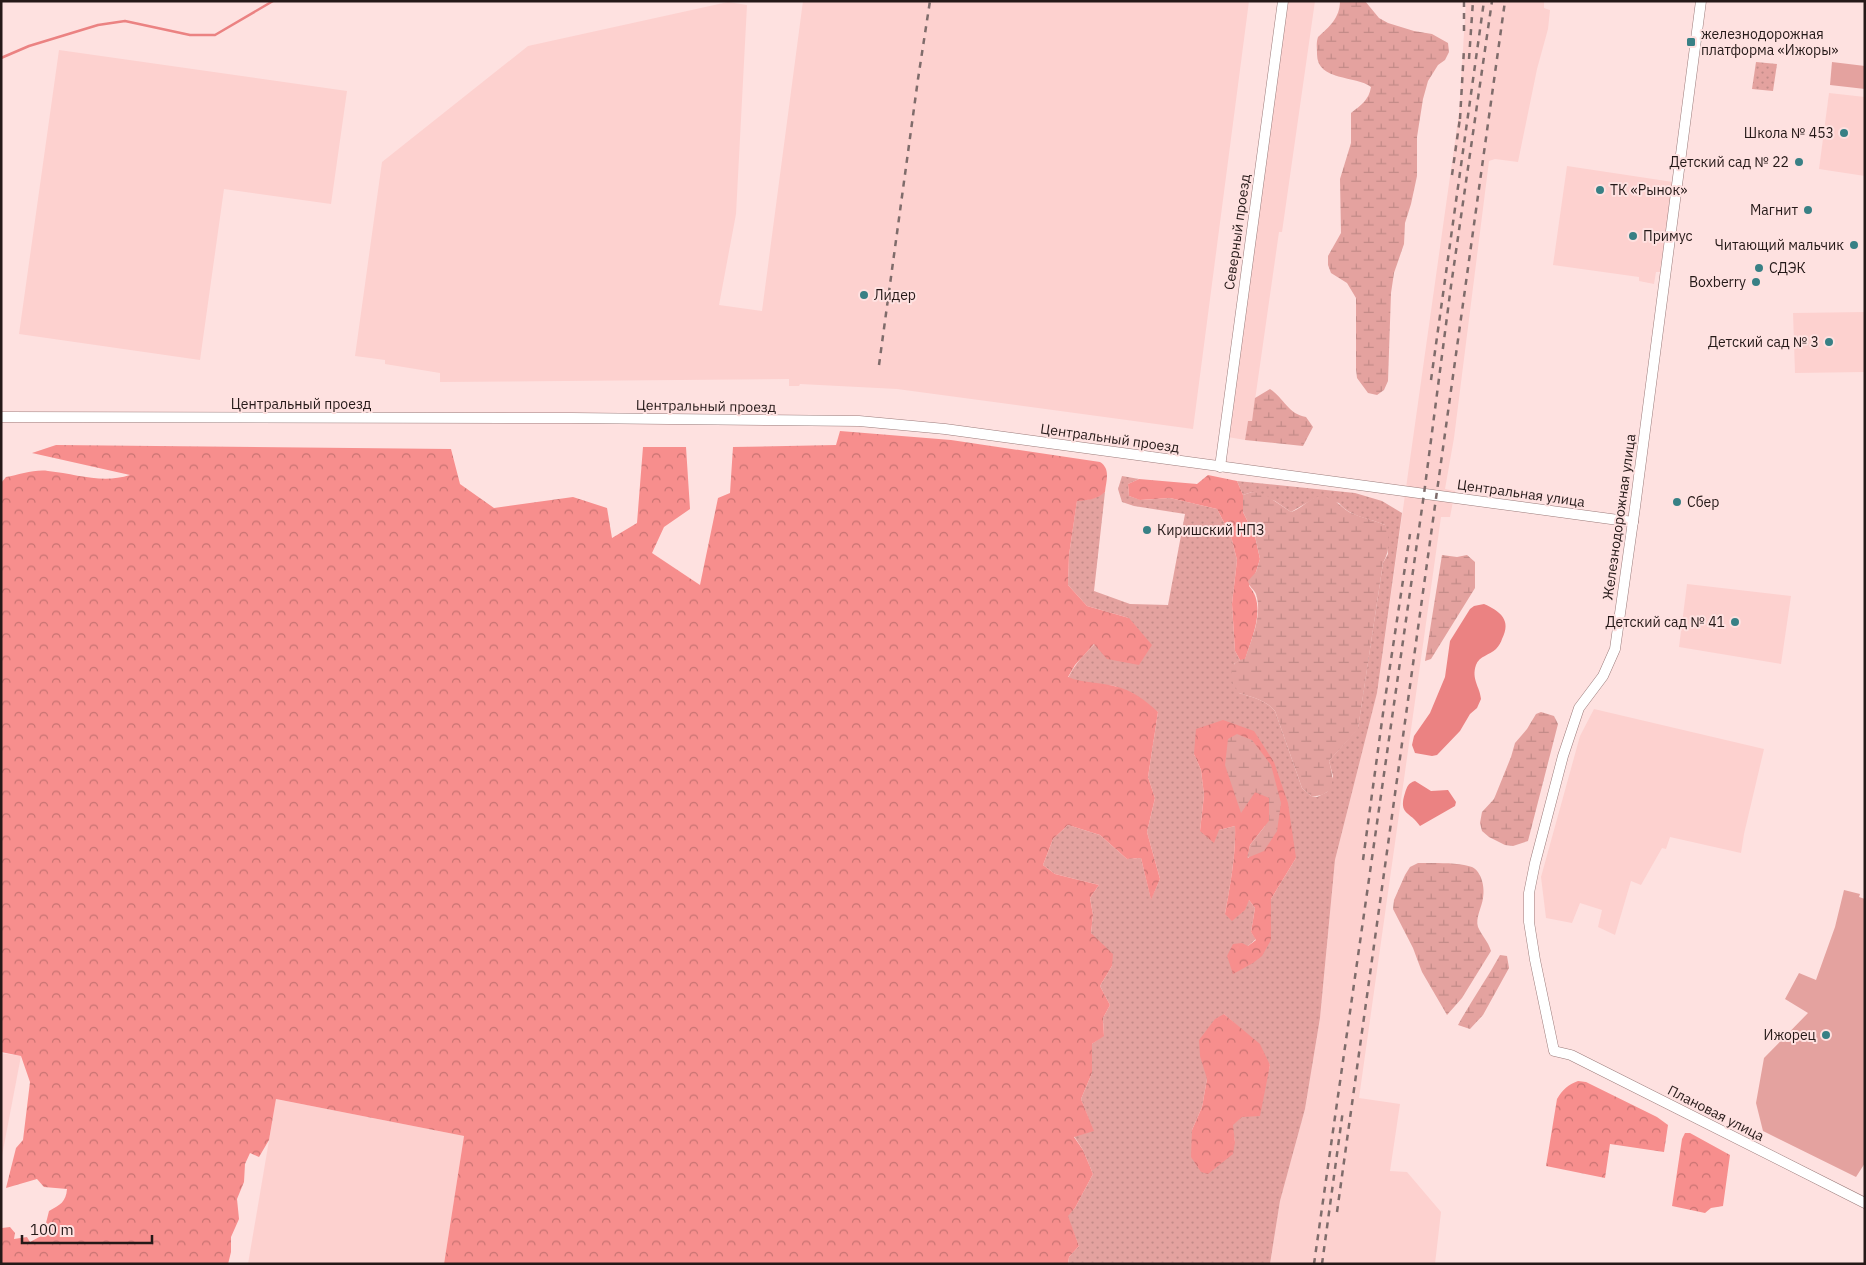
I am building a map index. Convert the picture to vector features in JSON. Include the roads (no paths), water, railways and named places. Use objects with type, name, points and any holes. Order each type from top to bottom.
[{"type":"street","name":"Северный проезд","points":[[1220,467],[1283,1]]},
{"type":"street","name":"Железнодорожная улица","points":[[1554,1051],[1535,960],[1529,922],[1529,893],[1563,756],[1579,708],[1603,676],[1615,649],[1701,1]]},
{"type":"street","name":"Центральный проезд","points":[[1,418],[562,418],[859,421],[945,429],[1405,491]]},
{"type":"street","name":"Центральная улица","points":[[1405,491],[1633,522]]},
{"type":"street","name":"Плановая улица","points":[[1554,1051],[1571,1055],[1865,1203]]},
{"type":"waterway","points":[[1,58],[29,46],[98,25],[125,21],[190,35],[215,35],[273,1]]},
{"type":"railway","points":[[879,365],[930,1]]},
{"type":"railway","points":[[1464,1],[1464,32]]},
{"type":"railway","points":[[1469,59],[1473,1]]},
{"type":"railway","points":[[1431,380],[1484,1]]},
{"type":"railway","points":[[1314,1264],[1492,1]]},
{"type":"railway","points":[[1337,1212],[1505,1]]},
{"type":"railway","points":[[1460,119],[1464,49]]},
{"type":"railway","points":[[1452,175],[1460,118]]},
{"type":"railway","points":[[1363,860],[1410,534]]},
{"type":"railway","points":[[1322,1264],[1343,1110]]},
{"type":"place","name":"железнодорожная платформа «Ижоры»","points":[[1691,42]]},
{"type":"place","name":"Школа № 453","points":[[1844,133]]},
{"type":"place","name":"Детский сад № 22","points":[[1799,162]]},
{"type":"place","name":"ТК «Рынок»","points":[[1600,190]]},
{"type":"place","name":"Магнит","points":[[1808,210]]},
{"type":"place","name":"Примус","points":[[1633,236]]},
{"type":"place","name":"Читающий мальчик","points":[[1854,245]]},
{"type":"place","name":"СДЭК","points":[[1759,268]]},
{"type":"place","name":"Boxberry","points":[[1756,282]]},
{"type":"place","name":"Лидер","points":[[864,295]]},
{"type":"place","name":"Детский сад № 3","points":[[1829,342]]},
{"type":"place","name":"Сбер","points":[[1677,502]]},
{"type":"place","name":"Киришский НПЗ","points":[[1147,530]]},
{"type":"place","name":"Детский сад № 41","points":[[1735,622]]},
{"type":"place","name":"Ижорец","points":[[1826,1035]]}]
